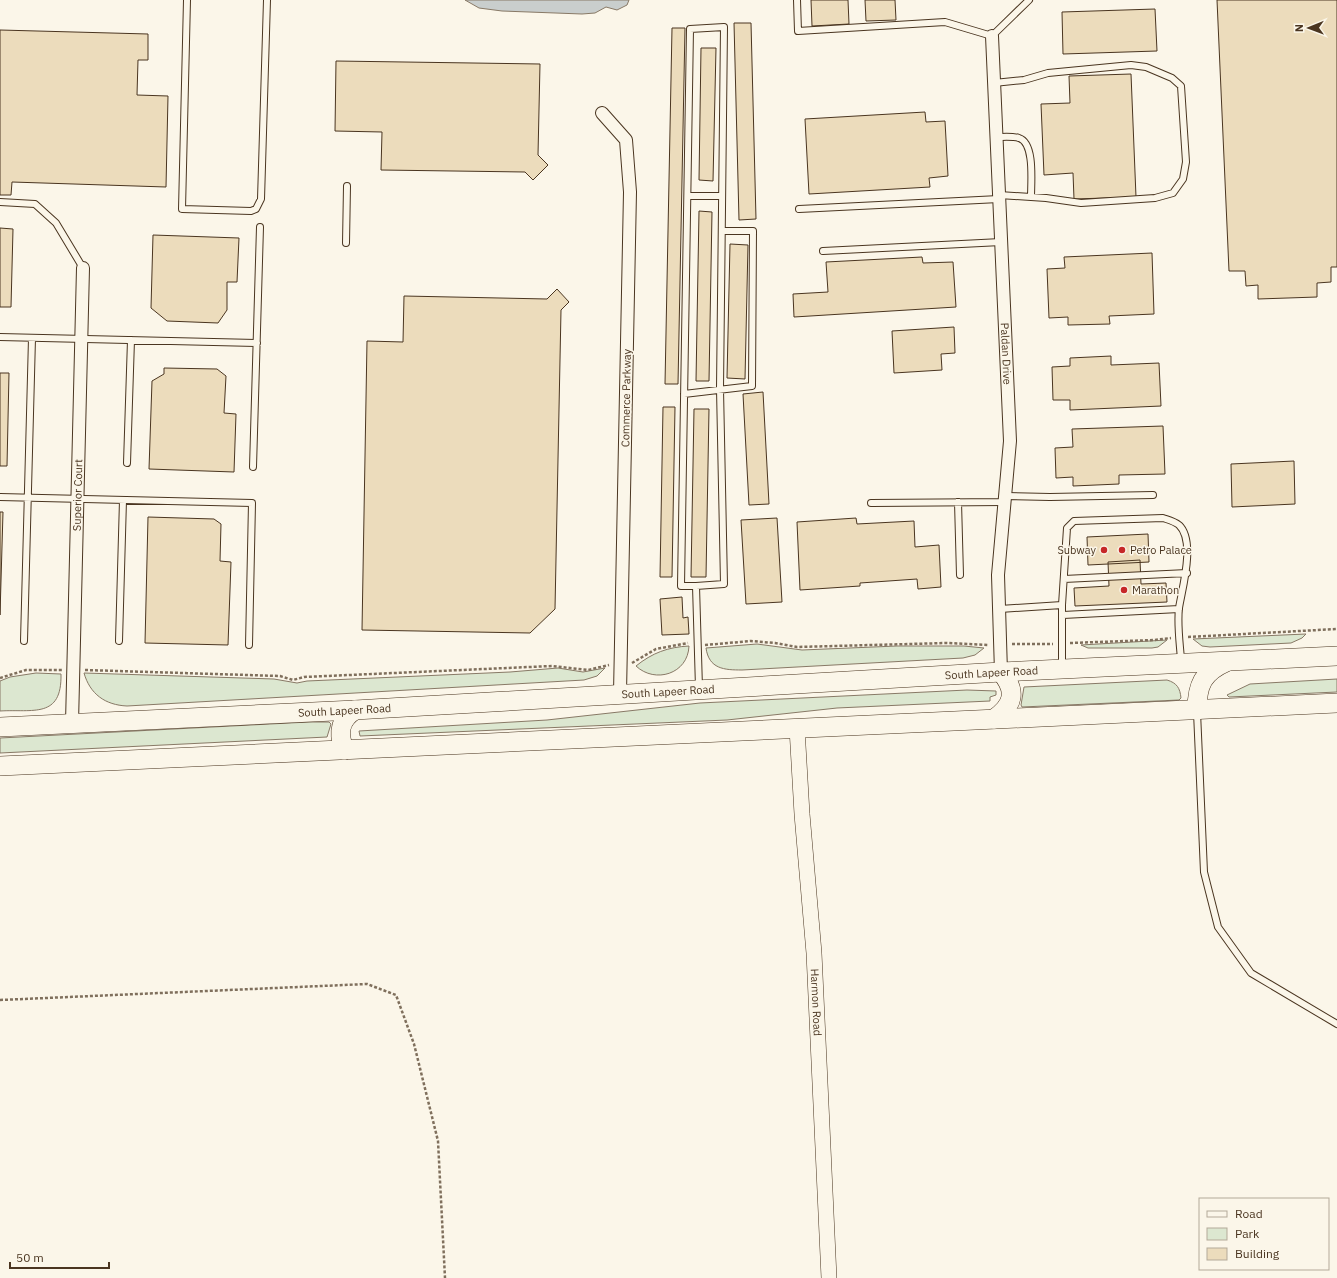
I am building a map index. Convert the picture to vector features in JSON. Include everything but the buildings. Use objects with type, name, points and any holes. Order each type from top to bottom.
[{"type":"main road","name":"South Lapeer Road","points":[[0,726],[355,710],[699,688],[1337,656]]},
{"type":"main road","points":[[1197,710],[1197,696],[1207,673],[1215,666],[1228,661]]},
{"type":"main road","points":[[994,719],[1009,706],[1012,696],[1011,687],[1002,672]]},
{"type":"main road","points":[[0,766],[1337,703]]},
{"type":"main road","points":[[344,750],[341,742],[340,727],[343,720],[355,710]]},
{"type":"street","name":"Paldan Drive","points":[[992,36],[1010,436],[998,575],[1002,672]]},
{"type":"street","name":"Commerce Parkway","points":[[602,113],[626,140],[630,192],[620,693]]},
{"type":"street","name":"Superior Court","points":[[72,723],[83,268]]},
{"type":"street","name":"Harmon Road","points":[[797,728],[802,814],[814,953],[829,1278]]},
{"type":"lane","points":[[188,0],[182,209],[251,211],[256,208],[261,199],[266,0]]},
{"type":"lane","points":[[797,0],[798,31],[946,22],[992,36],[1029,0]]},
{"type":"lane","points":[[724,27],[722,196],[720,389],[724,584],[681,586],[690,29],[724,27]]},
{"type":"lane","points":[[798,209],[999,197],[1031,197],[1081,203],[1155,198],[1173,193],[1183,179],[1186,162],[1181,86],[1172,78],[1146,67],[1131,66],[1048,73],[1024,80],[994,83]]},
{"type":"lane","points":[[996,137],[1018,137],[1026,141],[1029,149],[1031,197]]},
{"type":"lane","points":[[346,243],[348,186]]},
{"type":"lane","points":[[688,196],[722,196]]},
{"type":"lane","points":[[0,202],[35,204],[56,223],[83,268]]},
{"type":"lane","points":[[253,467],[260,226]]},
{"type":"lane","points":[[684,394],[752,386],[753,231],[722,231]]},
{"type":"lane","points":[[823,251],[1001,242]]},
{"type":"lane","points":[[0,337],[257,343]]},
{"type":"lane","points":[[24,641],[32,338]]},
{"type":"lane","points":[[127,463],[131,340]]},
{"type":"lane","points":[[871,502],[958,502],[1005,499],[1153,495]]},
{"type":"lane","points":[[0,497],[252,504],[249,645]]},
{"type":"lane","points":[[119,641],[123,500]]},
{"type":"lane","points":[[958,502],[960,575]]},
{"type":"lane","points":[[1062,669],[1062,606],[1067,528],[1074,521],[1163,518],[1174,521],[1181,526],[1186,536],[1187,573],[1179,609],[1181,663]]},
{"type":"lane","points":[[1064,579],[1187,573]]},
{"type":"lane","points":[[696,586],[699,688]]},
{"type":"lane","points":[[1000,609],[1062,606]]},
{"type":"lane","points":[[1063,615],[1179,609]]},
{"type":"lane","points":[[1197,710],[1204,872],[1218,927],[1251,973],[1337,1024]]},
{"type":"path","points":[[1191,637],[1337,629]]},
{"type":"path","points":[[1078,642],[1168,638]]},
{"type":"path","points":[[705,645],[751,641],[797,647],[947,642],[986,645]]},
{"type":"path","points":[[635,663],[656,649],[689,643]]},
{"type":"path","points":[[1017,644],[1046,644]]},
{"type":"path","points":[[84,670],[280,676],[296,680],[304,678],[552,666],[588,670],[607,665]]},
{"type":"path","points":[[0,678],[26,670],[62,670]]},
{"type":"path","points":[[0,1000],[367,984],[396,995],[414,1044],[438,1141],[445,1278]]},
{"type":"green space","points":[[1306,634],[1302,638],[1291,643],[1210,647],[1202,646],[1193,639]]},
{"type":"green space","points":[[1167,640],[1158,647],[1152,648],[1088,648],[1081,645]]},
{"type":"green space","points":[[757,644],[802,650],[897,646],[964,646],[984,648],[975,655],[963,658],[729,670],[718,667],[714,664],[710,660],[706,648]]},
{"type":"green space","points":[[689,646],[687,656],[683,663],[677,669],[669,673],[661,675],[652,674],[636,666],[654,654],[674,648]]},
{"type":"green space","points":[[558,668],[583,672],[605,668],[597,676],[584,680],[127,706],[105,701],[90,687],[84,673],[274,679],[297,683],[307,681],[510,672]]},
{"type":"green space","points":[[36,673],[61,674],[60,688],[57,698],[51,705],[43,709],[0,711],[0,681],[10,677]]},
{"type":"green space","points":[[1337,679],[1337,692],[1229,697],[1227,695],[1250,684]]},
{"type":"green space","points":[[1167,680],[1177,686],[1180,691],[1181,698],[1179,700],[1022,707],[1021,705],[1024,687]]},
{"type":"green space","points":[[967,690],[996,691],[996,695],[990,697],[990,701],[837,708],[727,720],[360,736],[359,731],[547,720],[700,703]]},
{"type":"green space","points":[[329,722],[331,724],[327,737],[0,753],[0,738]]},
{"type":"shaded area","points":[[465,0],[629,0],[627,5],[617,10],[606,7],[595,13],[582,14],[502,11],[479,8]]},
{"type":"place","name":"Subway","points":[[1104,550]]},
{"type":"place","name":"Petro Palace","points":[[1122,550]]},
{"type":"place","name":"Marathon","points":[[1124,590]]}]
